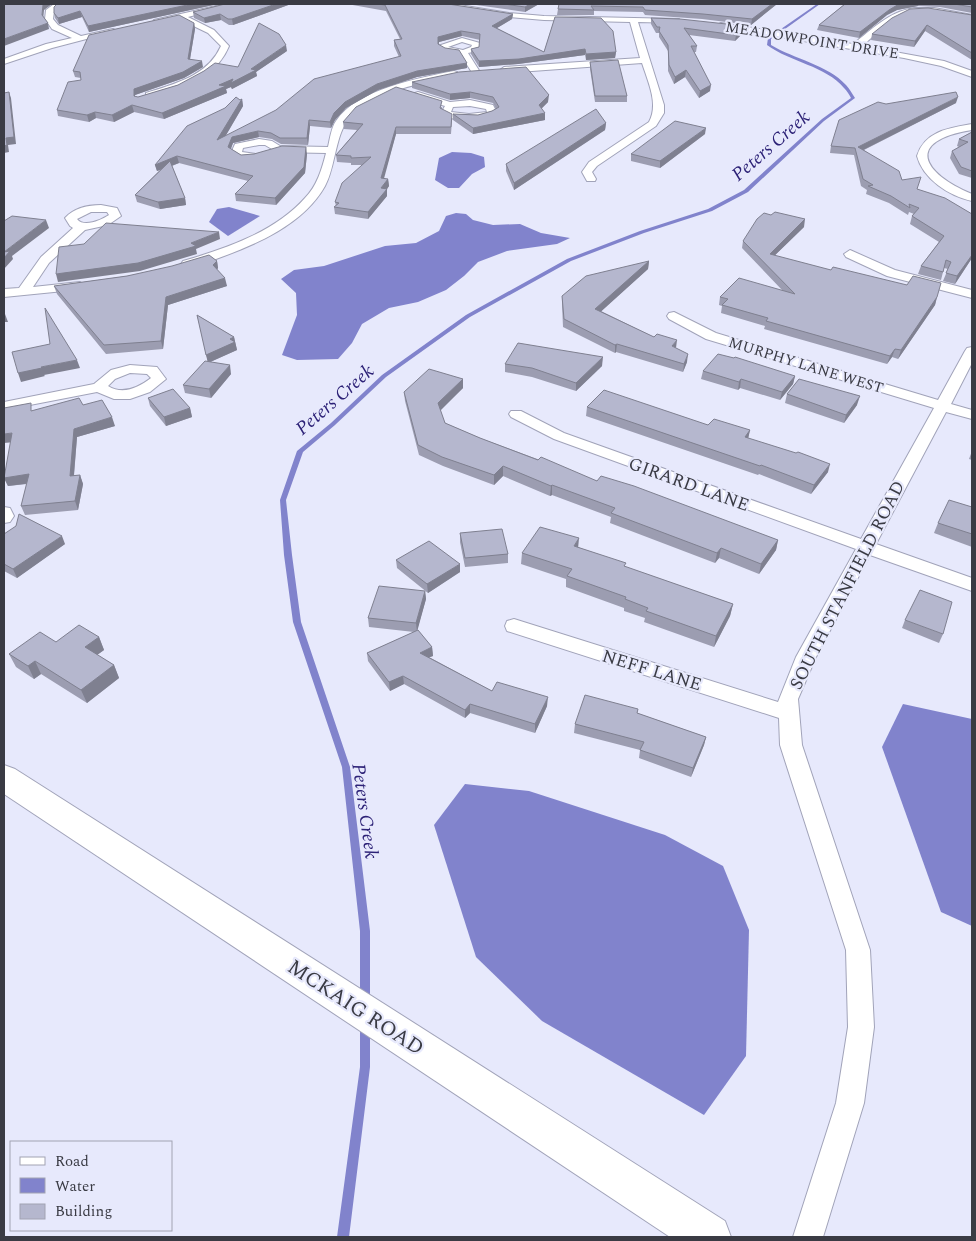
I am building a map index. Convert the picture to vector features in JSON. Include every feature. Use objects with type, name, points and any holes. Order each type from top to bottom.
[{"type":"street","points":[[58,4],[50,10],[49,19],[55,27],[78,38]]},
{"type":"street","points":[[152,23],[233,4]]},
{"type":"street","points":[[441,4],[531,17],[686,22]]},
{"type":"street","points":[[531,17],[541,8]]},
{"type":"street","points":[[856,46],[895,15],[906,12],[925,11],[972,18]]},
{"type":"street","points":[[139,99],[191,79],[212,67],[222,56],[224,46],[219,36],[206,27],[181,17]]},
{"type":"street","points":[[591,179],[587,172],[593,164],[653,124],[659,114],[659,105],[633,20]]},
{"type":"street","name":"MEADOWPOINT DRIVE","points":[[710,23],[856,46],[936,62],[972,74]]},
{"type":"street","points":[[4,62],[24,53],[124,28]]},
{"type":"street","points":[[463,52],[484,72]]},
{"type":"street","points":[[178,267],[231,250],[288,219],[303,207],[319,188],[340,123],[355,108],[395,88],[426,79],[484,72],[645,60]]},
{"type":"street","points":[[395,88],[450,105]]},
{"type":"street","points":[[972,127],[936,136],[925,146],[922,156],[925,168],[937,181],[972,198]]},
{"type":"street","points":[[277,149],[332,150]]},
{"type":"street","points":[[24,290],[45,260],[81,227]]},
{"type":"street","points":[[850,254],[891,273],[972,294]]},
{"type":"street","points":[[4,293],[90,285]]},
{"type":"street","name":"MURPHY LANE WEST","points":[[674,316],[711,336],[972,415]]},
{"type":"street","name":"SOUTH STANFIELD ROAD","points":[[808,1237],[850,1102],[861,1027],[858,950],[790,744],[788,700],[806,657],[972,351]]},
{"type":"street","points":[[4,406],[99,387]]},
{"type":"street","name":"GIRARD LANE","points":[[516,414],[559,436],[972,585]]},
{"type":"street","points":[[4,512],[6,516],[4,518]]},
{"type":"street","name":"NEFF LANE","points":[[514,626],[789,713]]},
{"type":"street","name":"MCKAIG ROAD","points":[[4,778],[709,1237]]},
{"type":"water","points":[[452,152],[471,153],[484,157],[485,167],[472,174],[459,188],[448,188],[435,180],[439,158]]},
{"type":"water","points":[[229,207],[260,216],[228,236],[209,222],[217,209]]},
{"type":"water","points":[[456,213],[466,214],[473,220],[493,225],[520,224],[541,233],[570,238],[557,244],[507,251],[478,262],[446,290],[418,302],[389,308],[362,324],[352,343],[338,359],[297,360],[282,355],[297,315],[296,293],[281,279],[294,270],[324,266],[385,246],[416,243],[439,231],[446,216]]},
{"type":"water","points":[[903,704],[972,719],[972,926],[941,912],[882,747]]},
{"type":"water","points":[[465,784],[529,791],[665,835],[723,866],[749,930],[746,1056],[704,1115],[542,1021],[476,957],[434,825]]},
{"type":"building","points":[[4,4],[43,4],[42,15],[48,23],[4,39]]},
{"type":"building","points":[[57,4],[192,4],[88,26],[80,11],[58,18],[54,13],[54,7]]},
{"type":"building","points":[[225,4],[276,4],[232,19],[228,19],[220,14],[204,18],[193,12]]},
{"type":"building","points":[[377,4],[448,4],[513,14],[492,26],[544,52],[555,17],[601,18],[613,31],[616,52],[586,54],[585,49],[519,59],[479,61],[471,49],[479,47],[480,34],[461,31],[438,37],[438,44],[445,48],[459,50],[467,63],[417,71],[377,84],[345,102],[334,113],[330,122],[309,120],[307,138],[280,138],[271,133],[258,131],[232,137],[228,147],[241,155],[254,154],[282,146],[306,147],[304,167],[275,198],[235,194],[253,176],[177,156],[155,165],[187,126],[225,108],[236,97],[240,100],[242,99],[217,140],[276,110],[314,79],[401,56],[394,40],[402,39],[385,5]]},
{"type":"building","points":[[504,4],[530,4],[525,7]]},
{"type":"building","points":[[559,4],[772,4],[752,19],[645,10],[643,7],[591,6],[594,10],[558,9]]},
{"type":"building","points":[[845,4],[899,4],[860,32],[819,25]]},
{"type":"building","points":[[954,4],[972,4],[972,7]]},
{"type":"building","points":[[928,8],[972,15],[972,53],[927,25],[915,41],[872,34],[892,18],[910,9]]},
{"type":"building","points":[[179,15],[194,23],[188,59],[202,61],[183,72],[134,89],[134,96],[138,97],[178,85],[215,63],[238,67],[259,23],[279,34],[286,45],[251,69],[256,70],[231,83],[233,79],[219,85],[226,86],[162,113],[132,105],[112,115],[95,112],[87,115],[57,110],[68,82],[81,80],[80,72],[73,71],[89,35]]},
{"type":"building","points":[[651,18],[745,26],[736,35],[684,28],[697,46],[691,46],[711,85],[700,91],[686,70],[675,77],[669,65],[668,45],[659,31],[660,27],[657,27]]},
{"type":"building","points":[[618,60],[627,96],[595,96],[590,62]]},
{"type":"building","points":[[526,67],[549,95],[539,105],[545,113],[473,128],[453,114],[478,115],[492,111],[499,107],[493,97],[470,92],[450,94],[412,82],[459,72]]},
{"type":"building","points":[[396,87],[442,101],[440,108],[452,114],[451,127],[396,127],[381,178],[388,179],[381,188],[387,189],[368,212],[334,207],[339,203],[335,202],[342,183],[371,157],[351,158],[351,156],[336,155],[363,124],[343,122],[356,107]]},
{"type":"building","points":[[9,92],[14,137],[6,138],[7,145],[4,146],[4,93]]},
{"type":"building","points":[[956,92],[958,97],[858,147],[899,171],[902,180],[921,177],[917,189],[945,198],[972,214],[972,255],[957,276],[946,273],[951,262],[946,260],[943,272],[921,266],[944,236],[912,216],[919,208],[909,204],[910,208],[891,196],[868,186],[873,185],[863,179],[855,148],[831,146],[839,120],[878,102],[886,104]]},
{"type":"building","points":[[596,109],[606,123],[514,183],[506,164]]},
{"type":"building","points":[[675,121],[706,128],[660,161],[631,154]]},
{"type":"building","points":[[972,132],[972,171],[961,167],[952,151],[968,142],[959,139]]},
{"type":"building","points":[[170,161],[185,198],[158,202],[135,195]]},
{"type":"building","points":[[775,212],[805,219],[770,254],[831,270],[833,267],[907,285],[913,276],[941,283],[937,297],[901,350],[895,349],[890,356],[766,321],[768,318],[722,305],[728,299],[720,297],[739,278],[795,294],[743,241],[757,219],[764,213],[771,215]]},
{"type":"building","points":[[12,216],[46,220],[4,252],[4,221]]},
{"type":"building","points":[[106,223],[219,232],[191,243],[196,246],[138,263],[56,274],[59,247],[84,244]]},
{"type":"building","points":[[10,251],[4,258],[4,252]]},
{"type":"building","points":[[209,255],[217,261],[213,265],[225,278],[166,297],[161,341],[104,345],[54,286],[127,276]]},
{"type":"building","points":[[649,261],[595,309],[654,337],[657,334],[677,340],[672,346],[688,354],[684,364],[615,345],[564,319],[562,296],[586,276]]},
{"type":"building","points":[[45,308],[77,360],[18,373],[12,352],[50,344]]},
{"type":"building","points":[[197,315],[234,337],[230,339],[235,342],[206,355]]},
{"type":"building","points":[[518,343],[603,357],[576,383],[532,368],[505,364]]},
{"type":"building","points":[[718,354],[735,357],[795,376],[782,392],[741,379],[739,382],[703,371]]},
{"type":"building","points":[[205,361],[230,365],[209,389],[183,385]]},
{"type":"building","points":[[429,369],[463,379],[438,403],[445,423],[538,460],[541,457],[597,481],[601,476],[634,486],[778,540],[761,564],[721,548],[717,553],[611,513],[615,508],[551,486],[503,466],[494,475],[442,457],[418,445],[404,392]]},
{"type":"building","points":[[799,379],[860,396],[846,415],[787,394]]},
{"type":"building","points":[[173,389],[190,408],[164,417],[148,398]]},
{"type":"building","points":[[604,390],[708,425],[714,419],[750,430],[745,437],[796,453],[798,452],[830,464],[814,485],[761,465],[587,407]]},
{"type":"building","points":[[79,398],[83,405],[102,400],[112,417],[74,429],[70,476],[80,475],[75,501],[21,506],[29,474],[4,478],[12,433],[4,434],[4,408],[31,403],[31,411]]},
{"type":"building","points":[[949,500],[972,507],[972,534],[938,523]]},
{"type":"building","points":[[19,514],[62,536],[13,569],[4,564],[4,534],[16,526]]},
{"type":"building","points":[[540,527],[579,538],[574,546],[626,563],[624,566],[733,604],[716,636],[646,611],[648,608],[625,599],[626,597],[567,576],[572,569],[522,553]]},
{"type":"building","points":[[502,529],[508,554],[465,558],[460,533]]},
{"type":"building","points":[[429,541],[460,564],[427,584],[396,560]]},
{"type":"building","points":[[379,586],[425,591],[416,623],[368,618]]},
{"type":"building","points":[[920,590],[952,602],[943,634],[905,620]]},
{"type":"building","points":[[79,625],[99,637],[85,647],[114,665],[81,690],[35,661],[28,666],[9,654],[40,632],[56,642]]},
{"type":"building","points":[[418,630],[432,647],[420,653],[492,691],[497,682],[548,697],[535,724],[470,704],[465,710],[403,676],[389,682],[367,653]]},
{"type":"building","points":[[585,695],[638,709],[637,713],[706,737],[693,768],[640,750],[644,742],[575,724]]},
{"type":"waterway","name":"Peters Creek","points":[[365,1001],[365,931],[346,767],[297,622],[288,555],[283,500],[300,451],[333,424],[384,376],[468,316],[569,260],[642,232],[710,210],[746,191],[823,120],[853,98],[845,87],[828,73],[769,45],[769,39],[819,4]]},
{"type":"waterway","name":"Peters Creek","points":[[343,1237],[365,1067],[365,1025]]}]
